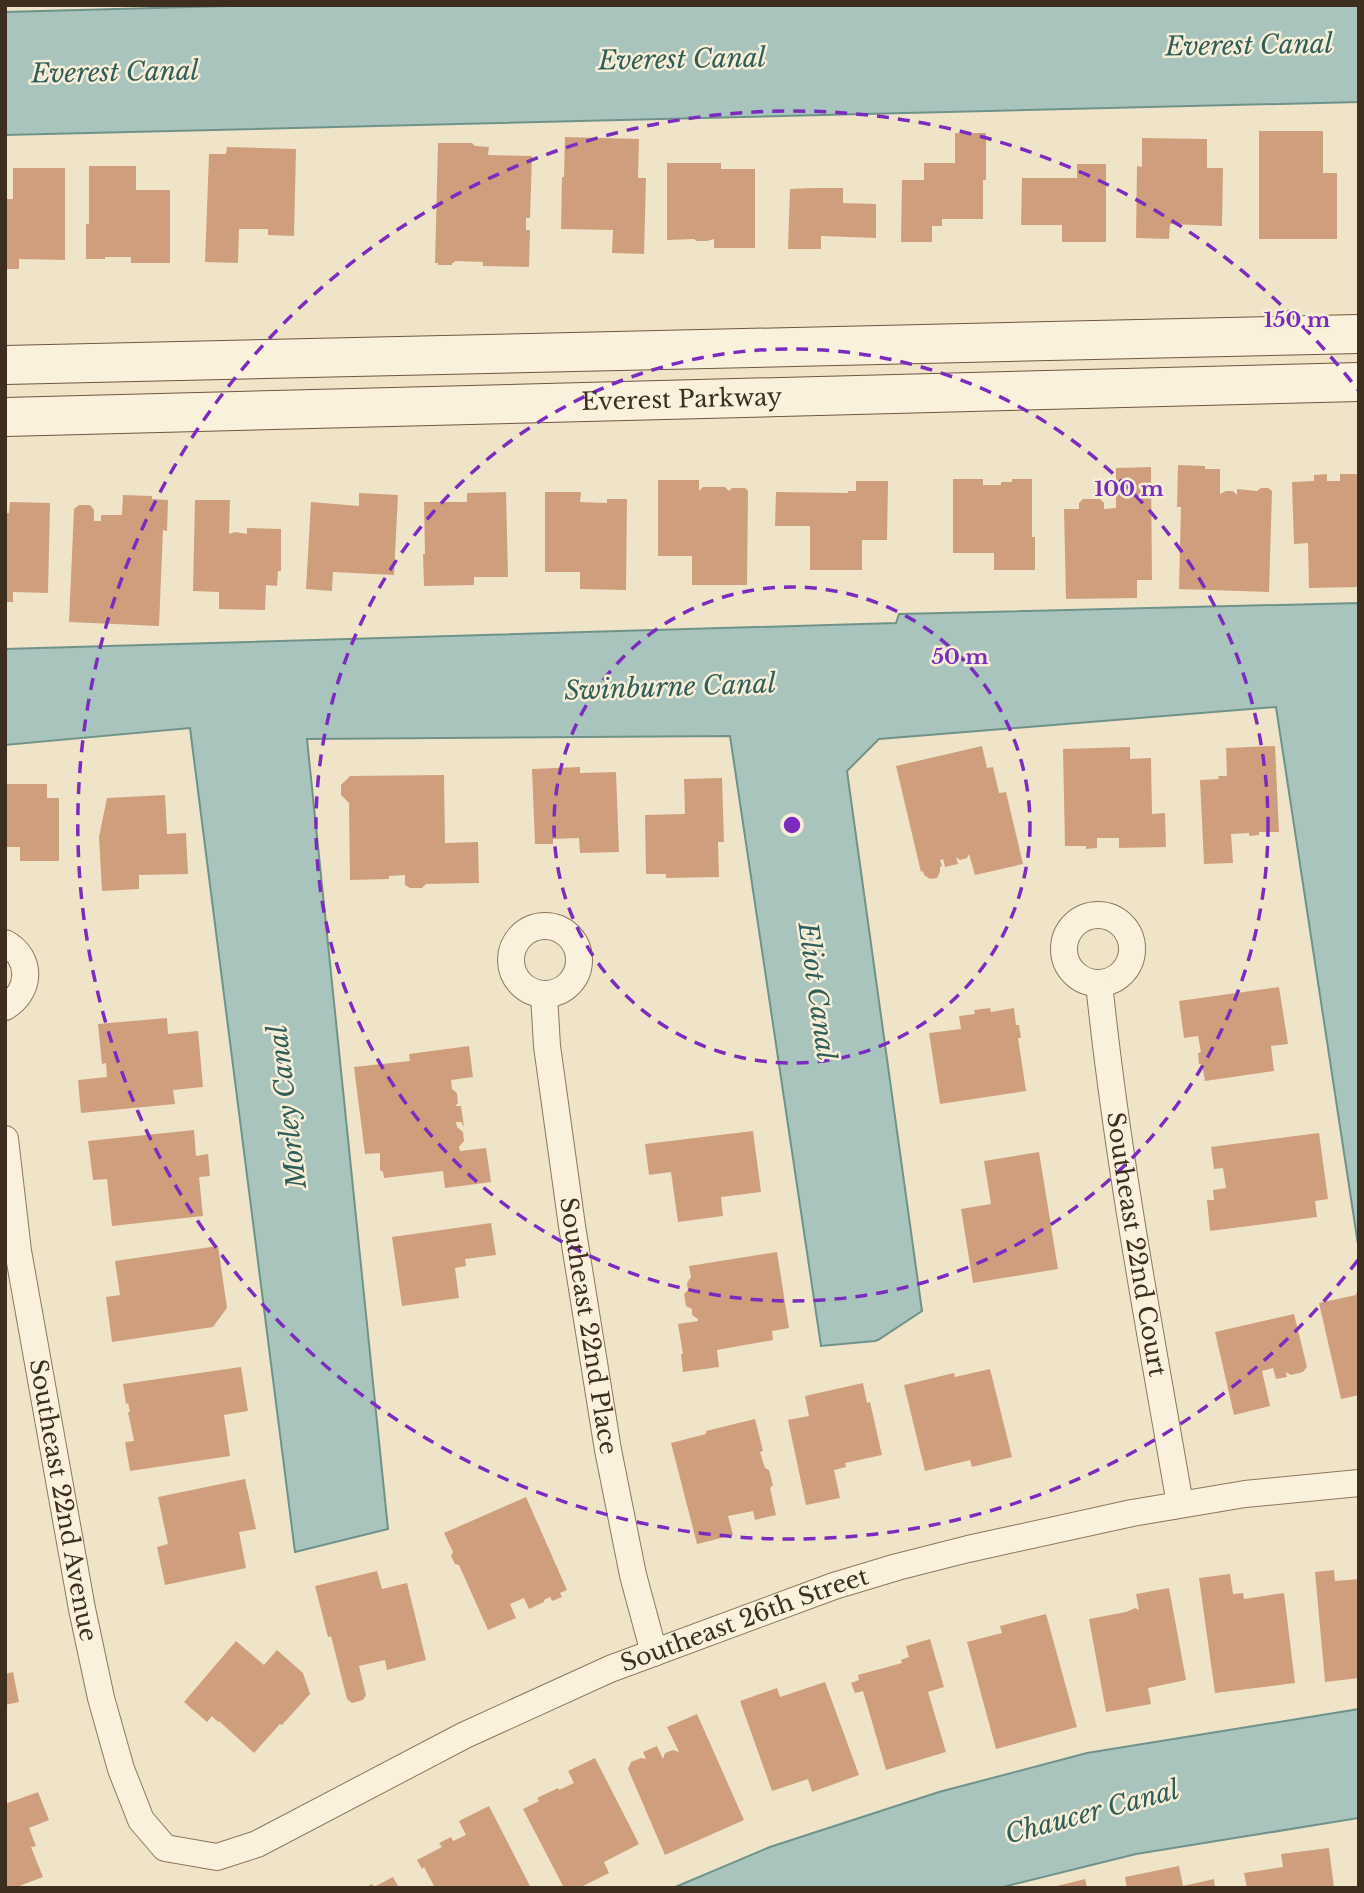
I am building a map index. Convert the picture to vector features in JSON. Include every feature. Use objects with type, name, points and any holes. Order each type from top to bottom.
[{"type":"street","name":"Everest Parkway","points":[[5,365],[1359,334]]},
{"type":"street","points":[[477,355],[478,405]]},
{"type":"street","name":"Everest Parkway","points":[[5,417],[1359,382]]},
{"type":"street","points":[[5,943],[14,948],[22,958],[27,976],[24,988],[14,1002],[5,1007]]},
{"type":"street","name":"Southeast 22nd Court","points":[[1099,983],[1133,1235],[1181,1504]]},
{"type":"street","name":"Southeast 22nd Place","points":[[544,995],[549,1059],[572,1226],[608,1450],[633,1575],[654,1653]]},
{"type":"street","name":"Southeast 22nd Avenue","points":[[5,1139],[18,1251],[82,1609],[101,1698],[121,1769],[141,1820],[165,1848]]},
{"type":"street","name":"Southeast 26th Street","points":[[165,1848],[217,1857],[257,1844],[465,1735],[610,1669],[834,1586],[968,1549],[1132,1513],[1245,1494],[1359,1483]]},
{"type":"water","name":"Everest Canal","points":[[268,5],[1359,5],[1359,102],[5,135],[5,12]]},
{"type":"water","points":[[1359,603],[1359,1251],[1276,707],[879,739],[847,771],[922,1311],[875,1341],[821,1346],[730,736],[307,739],[388,1529],[295,1552],[190,728],[5,745],[5,649],[896,623],[899,614]]},
{"type":"water","name":"Chaucer Canal","points":[[1359,1709],[1359,1818],[1136,1854],[999,1888],[673,1888],[770,1847],[939,1792],[1087,1753]]},
{"type":"building","points":[[1259,131],[1323,131],[1323,173],[1337,173],[1337,239],[1259,239]]},
{"type":"building","points":[[955,133],[986,133],[983,219],[942,219],[942,226],[932,226],[932,242],[901,242],[902,180],[924,180],[924,163],[955,163]]},
{"type":"building","points":[[565,137],[639,139],[638,178],[646,178],[644,254],[612,253],[613,230],[561,229]]},
{"type":"building","points":[[1142,138],[1207,139],[1207,168],[1223,168],[1222,226],[1170,224],[1169,239],[1136,238],[1137,166],[1142,167]]},
{"type":"building","points":[[438,143],[472,143],[475,146],[489,147],[488,155],[532,156],[530,218],[526,218],[526,230],[530,230],[529,267],[483,266],[483,262],[455,261],[452,265],[435,263]]},
{"type":"building","points":[[227,147],[296,149],[294,236],[268,235],[268,229],[239,229],[238,263],[205,262],[209,154],[226,154]]},
{"type":"building","points":[[667,163],[721,163],[721,169],[755,169],[755,248],[714,248],[714,239],[667,240]]},
{"type":"building","points":[[1077,164],[1106,164],[1106,242],[1062,242],[1062,225],[1021,225],[1022,178],[1077,178]]},
{"type":"building","points":[[89,166],[136,166],[136,190],[170,190],[170,263],[131,263],[131,257],[86,259]]},
{"type":"building","points":[[13,168],[65,168],[65,260],[19,259],[19,269],[5,269],[5,199],[13,199]]},
{"type":"building","points":[[843,188],[843,203],[876,204],[876,238],[821,236],[821,249],[788,249],[790,189]]},
{"type":"building","points":[[1178,465],[1220,469],[1220,494],[1233,491],[1237,495],[1237,489],[1257,491],[1268,488],[1272,491],[1269,592],[1179,589],[1181,507],[1177,507]]},
{"type":"building","points":[[1151,467],[1152,580],[1137,580],[1137,598],[1066,599],[1064,509],[1079,509],[1079,503],[1083,499],[1100,499],[1104,503],[1104,509],[1116,508],[1116,468]]},
{"type":"building","points":[[1327,474],[1327,481],[1340,481],[1340,474],[1359,474],[1359,587],[1309,588],[1308,543],[1294,544],[1292,482],[1314,481],[1314,475]]},
{"type":"building","points":[[953,479],[983,479],[983,485],[1001,485],[1001,482],[1012,482],[1012,479],[1032,479],[1035,570],[994,570],[994,553],[953,553]]},
{"type":"building","points":[[658,480],[699,480],[699,491],[703,487],[725,487],[729,491],[732,488],[745,488],[748,491],[747,585],[692,585],[692,556],[658,556]]},
{"type":"building","points":[[856,481],[888,481],[887,540],[862,540],[862,570],[810,570],[810,526],[775,526],[776,492],[848,493],[856,491]]},
{"type":"building","points":[[506,492],[508,577],[474,577],[474,585],[424,586],[424,502],[467,502],[467,493]]},
{"type":"building","points":[[545,492],[581,492],[580,502],[607,503],[607,499],[627,499],[626,590],[580,589],[580,572],[545,572]]},
{"type":"building","points":[[359,493],[398,495],[394,575],[333,572],[332,591],[306,589],[311,502],[359,506]]},
{"type":"building","points":[[123,495],[152,496],[152,499],[168,500],[167,531],[163,530],[159,626],[69,622],[74,509],[79,505],[90,505],[94,510],[94,521],[101,521],[101,515],[122,515]]},
{"type":"building","points":[[195,500],[230,500],[229,534],[247,534],[247,528],[281,529],[281,571],[278,571],[277,586],[266,585],[265,610],[219,609],[219,592],[193,591]]},
{"type":"building","points":[[10,502],[50,503],[48,593],[13,592],[13,602],[5,602],[5,513],[9,513]]},
{"type":"building","points":[[982,746],[987,768],[993,767],[999,793],[1006,792],[1023,864],[975,875],[969,854],[967,858],[960,860],[956,857],[958,864],[945,867],[943,859],[940,860],[942,866],[937,878],[930,879],[921,872],[896,766]]},
{"type":"building","points":[[1275,746],[1279,832],[1259,832],[1259,835],[1249,836],[1249,833],[1231,834],[1233,863],[1204,864],[1200,780],[1227,776],[1226,748]]},
{"type":"building","points":[[1130,747],[1130,759],[1151,758],[1152,814],[1165,813],[1166,847],[1119,848],[1119,838],[1097,838],[1097,848],[1065,846],[1063,749]]},
{"type":"building","points":[[580,767],[580,773],[616,772],[619,852],[580,853],[579,838],[553,839],[553,844],[535,844],[532,769]]},
{"type":"building","points":[[444,775],[445,843],[478,842],[479,883],[426,884],[422,888],[410,888],[405,885],[405,875],[389,876],[389,879],[350,880],[350,804],[341,795],[341,785],[350,776]]},
{"type":"building","points":[[722,778],[724,842],[718,842],[719,877],[666,878],[666,874],[646,874],[645,815],[685,814],[684,779]]},
{"type":"building","points":[[5,784],[47,784],[47,798],[59,798],[59,861],[20,861],[20,847],[5,847]]},
{"type":"building","points":[[165,795],[167,834],[186,833],[188,874],[139,875],[139,889],[102,891],[99,837],[107,798]]},
{"type":"building","points":[[1279,987],[1288,1044],[1271,1046],[1274,1071],[1205,1081],[1202,1064],[1199,1064],[1198,1053],[1201,1052],[1198,1036],[1184,1038],[1179,1001]]},
{"type":"building","points":[[990,1008],[991,1012],[1014,1008],[1021,1038],[1018,1038],[1026,1091],[940,1104],[929,1033],[961,1029],[959,1016]]},
{"type":"building","points":[[167,1018],[168,1034],[198,1031],[203,1087],[173,1090],[175,1104],[81,1113],[78,1080],[107,1077],[106,1063],[102,1064],[98,1024]]},
{"type":"building","points":[[469,1046],[473,1077],[451,1080],[452,1089],[457,1093],[458,1103],[455,1106],[461,1106],[464,1127],[461,1122],[456,1122],[463,1132],[464,1141],[459,1147],[460,1151],[486,1148],[491,1182],[445,1188],[443,1171],[384,1178],[380,1170],[380,1153],[365,1154],[354,1067],[410,1061],[409,1054]]},
{"type":"building","points":[[194,1130],[196,1156],[208,1154],[210,1176],[199,1177],[203,1216],[112,1226],[107,1179],[93,1180],[88,1141]]},
{"type":"building","points":[[753,1131],[761,1192],[721,1197],[723,1216],[678,1222],[671,1172],[649,1175],[645,1144]]},
{"type":"building","points":[[1319,1133],[1328,1199],[1315,1201],[1317,1217],[1210,1231],[1207,1200],[1214,1200],[1213,1190],[1226,1188],[1223,1168],[1214,1169],[1211,1147]]},
{"type":"building","points":[[1039,1152],[1058,1269],[973,1283],[961,1209],[991,1204],[984,1161]]},
{"type":"building","points":[[491,1223],[496,1255],[465,1259],[466,1266],[455,1268],[459,1298],[402,1306],[392,1237]]},
{"type":"building","points":[[218,1246],[227,1308],[213,1327],[112,1342],[106,1297],[120,1295],[115,1261]]},
{"type":"building","points":[[777,1252],[789,1328],[772,1331],[773,1340],[717,1350],[719,1367],[683,1372],[678,1324],[698,1321],[692,1315],[692,1309],[686,1306],[684,1294],[688,1290],[687,1283],[691,1277],[689,1266]]},
{"type":"building","points":[[1359,1293],[1359,1395],[1341,1399],[1319,1303]]},
{"type":"building","points":[[1294,1314],[1307,1367],[1303,1372],[1291,1375],[1286,1372],[1287,1377],[1276,1379],[1273,1368],[1262,1371],[1270,1406],[1234,1415],[1215,1332]]},
{"type":"building","points":[[241,1367],[248,1411],[224,1415],[230,1456],[130,1471],[125,1442],[134,1441],[123,1384]]},
{"type":"building","points":[[990,1369],[1012,1457],[972,1467],[970,1460],[925,1471],[904,1385],[954,1373],[955,1377]]},
{"type":"building","points":[[863,1383],[882,1455],[845,1463],[846,1467],[834,1470],[840,1498],[806,1505],[788,1420],[809,1416],[805,1396]]},
{"type":"building","points":[[755,1419],[763,1451],[760,1452],[773,1485],[770,1488],[776,1515],[755,1520],[753,1511],[728,1516],[733,1535],[697,1544],[671,1443]]},
{"type":"building","points":[[245,1479],[256,1529],[239,1532],[246,1568],[165,1585],[157,1547],[168,1544],[158,1497]]},
{"type":"building","points":[[526,1497],[567,1590],[560,1593],[562,1597],[552,1601],[550,1597],[529,1609],[524,1598],[510,1604],[516,1618],[488,1630],[459,1565],[455,1564],[451,1556],[453,1552],[444,1533]]},
{"type":"building","points":[[1334,1570],[1335,1581],[1359,1579],[1359,1678],[1325,1682],[1315,1572]]},
{"type":"building","points":[[377,1571],[382,1589],[407,1583],[426,1660],[387,1670],[385,1660],[359,1666],[366,1695],[363,1700],[352,1703],[347,1699],[315,1586]]},
{"type":"building","points":[[1230,1574],[1233,1594],[1243,1593],[1244,1599],[1284,1593],[1295,1683],[1215,1693],[1199,1578]]},
{"type":"building","points":[[1169,1588],[1186,1680],[1148,1688],[1151,1704],[1106,1712],[1089,1619],[1135,1608],[1139,1610],[1136,1594]]},
{"type":"building","points":[[1046,1614],[1077,1727],[996,1749],[967,1642],[1002,1633],[1000,1626]]},
{"type":"building","points":[[930,1639],[944,1687],[928,1692],[946,1752],[886,1770],[863,1691],[855,1693],[851,1683],[859,1680],[858,1675],[902,1663],[901,1660],[909,1657],[906,1646]]},
{"type":"building","points":[[236,1641],[264,1665],[277,1650],[303,1673],[310,1694],[254,1753],[219,1721],[212,1716],[207,1722],[184,1702]]},
{"type":"building","points":[[13,1672],[19,1702],[5,1705],[5,1674]]},
{"type":"building","points":[[825,1682],[859,1775],[812,1792],[808,1779],[772,1791],[740,1701],[777,1688],[780,1697]]},
{"type":"building","points":[[697,1714],[744,1820],[665,1855],[628,1769],[631,1762],[646,1759],[643,1752],[657,1746],[663,1759],[665,1753],[673,1750],[679,1752],[667,1727]]},
{"type":"building","points":[[595,1758],[639,1844],[604,1862],[609,1873],[579,1888],[564,1888],[523,1809],[539,1801],[537,1798],[574,1783],[568,1771]]},
{"type":"building","points":[[38,1792],[49,1820],[29,1828],[36,1846],[31,1847],[43,1877],[14,1888],[5,1888],[5,1804]]},
{"type":"building","points":[[489,1806],[531,1888],[435,1888],[424,1867],[422,1869],[417,1860],[442,1847],[439,1843],[451,1837],[453,1841],[466,1835],[459,1821]]},
{"type":"building","points":[[1329,1848],[1334,1888],[1247,1888],[1244,1873],[1283,1867],[1281,1854]]},
{"type":"building","points":[[1179,1866],[1183,1886],[1214,1879],[1215,1888],[1127,1888],[1125,1877]]},
{"type":"building","points":[[393,1877],[399,1888],[365,1888],[372,1884],[374,1887]]},
{"type":"building","points":[[1085,1879],[1087,1888],[1053,1888],[1053,1887]]},
{"type":"water label","name":"Swinburne Canal","points":[[670,687]]},
{"type":"water label","name":"Eliot Canal","points":[[817,991]]},
{"type":"water label","name":"Morley Canal","points":[[287,1107]]}]
